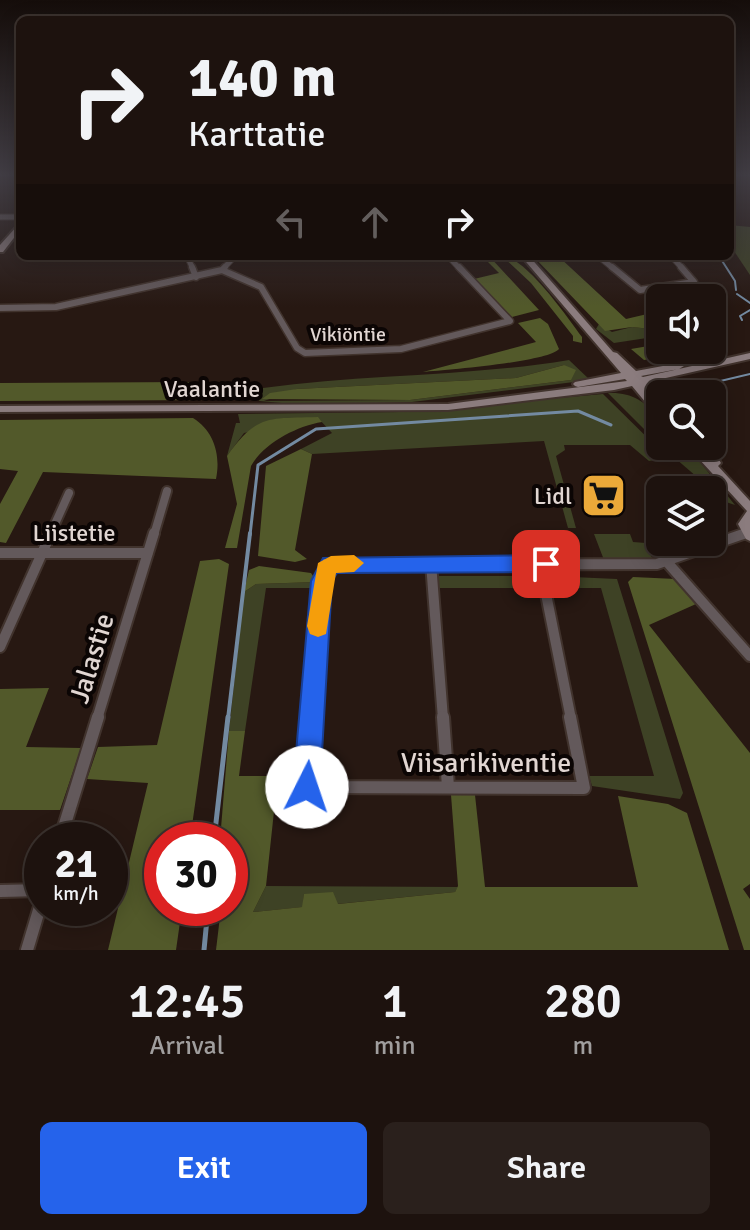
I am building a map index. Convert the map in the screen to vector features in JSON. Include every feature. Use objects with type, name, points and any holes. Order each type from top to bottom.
[{"type":"street","points":[[0,250],[16,231]]},
{"type":"street","points":[[189,260],[196,277]]},
{"type":"street","points":[[0,308],[56,307],[196,277],[222,270],[231,260]]},
{"type":"street","name":"Vikiöntie","points":[[222,270],[261,287],[297,348],[305,353],[401,349],[510,321],[452,260]]},
{"type":"street","points":[[528,260],[604,347],[646,388]]},
{"type":"street","points":[[603,260],[636,289],[694,282],[675,260]]},
{"type":"street","name":"Vaalantie","points":[[0,409],[497,403],[750,355]]},
{"type":"street","points":[[635,379],[646,394]]},
{"type":"street","points":[[707,460],[750,508]]},
{"type":"street","points":[[712,460],[719,471]]},
{"type":"street","name":"Jalastie","points":[[66,822],[167,491]]},
{"type":"street","points":[[0,647],[69,493]]},
{"type":"street","points":[[448,787],[431,563],[667,562],[748,534],[744,524],[750,515]]},
{"type":"street","name":"Liistetie","points":[[0,553],[148,553]]},
{"type":"street","points":[[667,562],[750,656]]},
{"type":"street","name":"Viisarikiventie","points":[[431,563],[339,563],[326,569],[322,581],[307,787],[584,788],[540,564]]},
{"type":"street","points":[[0,891],[24,890]]},
{"type":"street","points":[[27,950],[34,926]]},
{"type":"green space","points":[[734,225],[750,227],[750,275],[734,251]]},
{"type":"green space","points":[[486,260],[493,260],[539,310],[512,317],[474,279],[499,273]]},
{"type":"green space","points":[[506,260],[513,260],[534,277],[582,337],[582,343],[573,341],[573,336],[531,283]]},
{"type":"green space","points":[[537,260],[562,260],[626,319],[646,314],[646,328],[605,331]]},
{"type":"green space","points":[[540,318],[548,324],[559,349],[551,354],[496,365],[423,372],[536,342],[518,323]]},
{"type":"green space","points":[[599,324],[612,332],[632,327],[646,328],[646,338],[614,343],[596,329]]},
{"type":"green space","points":[[646,346],[646,360],[644,360],[631,349]]},
{"type":"green space","points":[[569,360],[590,380],[412,402],[305,405],[259,401],[263,388],[531,366]],"holes":[[[564,365],[571,380],[410,400],[264,401],[297,389],[516,378]]]},
{"type":"green space","points":[[564,365],[576,370],[571,380],[410,400],[262,399],[270,393],[297,389],[516,378]]},
{"type":"green space","points":[[191,382],[216,390],[213,400],[0,401],[0,383]]},
{"type":"green space","points":[[608,393],[631,396],[646,405],[646,431]]},
{"type":"green space","points":[[603,394],[646,436],[646,458],[630,445],[564,445],[565,450],[556,456],[576,528],[568,528],[544,441],[312,454],[301,449],[332,433],[318,418],[244,433],[227,456],[236,423],[240,423],[238,414],[401,412]]},
{"type":"green space","points":[[318,417],[322,422],[282,437],[264,450],[251,466],[237,548],[225,548],[237,504],[227,456],[256,425],[276,419]]},
{"type":"green space","points":[[193,418],[206,430],[214,444],[216,479],[43,472],[6,543],[0,542],[0,504],[18,471],[0,469],[0,420]]},
{"type":"green space","points":[[301,449],[312,454],[295,550],[307,559],[295,562],[258,556],[266,466]]},
{"type":"green space","points":[[677,460],[698,460],[711,476],[696,476]]},
{"type":"green space","points":[[594,534],[630,534],[633,542],[646,543],[646,556],[652,558],[604,560]]},
{"type":"green space","points":[[219,559],[229,564],[193,822],[144,822],[144,926],[179,926],[176,950],[108,950],[114,926],[128,926],[128,866],[148,783],[87,779],[98,747],[157,745],[200,561]]},
{"type":"green space","points":[[259,566],[311,573],[317,582],[256,584],[244,592],[249,570]]},
{"type":"green space","points":[[438,576],[534,576],[540,588],[438,588]]},
{"type":"green space","points":[[551,576],[617,579],[683,793],[680,799],[592,786],[589,776],[654,776],[601,588],[549,588]]},
{"type":"green space","points":[[633,577],[676,579],[696,604],[649,625],[750,753],[750,884],[743,889],[750,899],[750,950],[744,950],[628,582]]},
{"type":"green space","points":[[317,582],[315,607],[311,607],[313,588],[266,588],[245,731],[229,731],[244,592],[256,584]]},
{"type":"green space","points":[[49,688],[26,747],[81,748],[60,810],[0,810],[0,689]]},
{"type":"green space","points":[[229,731],[245,731],[239,776],[301,776],[299,802],[275,802],[266,886],[253,912],[302,907],[304,894],[333,892],[338,904],[455,892],[458,886],[451,795],[475,795],[485,887],[638,887],[618,796],[668,804],[687,813],[729,950],[216,950],[219,926],[248,926],[248,822],[221,822]]},
{"type":"green space","points":[[266,886],[458,887],[455,892],[337,904],[304,894],[303,907],[253,912]]},
{"type":"waterway","points":[[722,260],[735,281],[736,290]]},
{"type":"waterway","points":[[737,294],[750,303]]},
{"type":"waterway","points":[[742,320],[740,316],[750,310]]},
{"type":"waterway","points":[[725,380],[750,374]]},
{"type":"waterway","points":[[250,535],[258,465],[316,429],[578,411],[611,425]]},
{"type":"waterway","points":[[228,719],[250,533]]},
{"type":"waterway","points":[[216,822],[228,717]]},
{"type":"waterway","points":[[204,950],[206,926]]},
{"type":"slow traffic","points":[[318,626],[326,569],[339,563],[354,563]]},
{"type":"place","name":"Lidl","points":[[603,496]]},
{"type":"route","points":[[307,787],[322,581],[326,569],[339,563],[546,564]]}]
